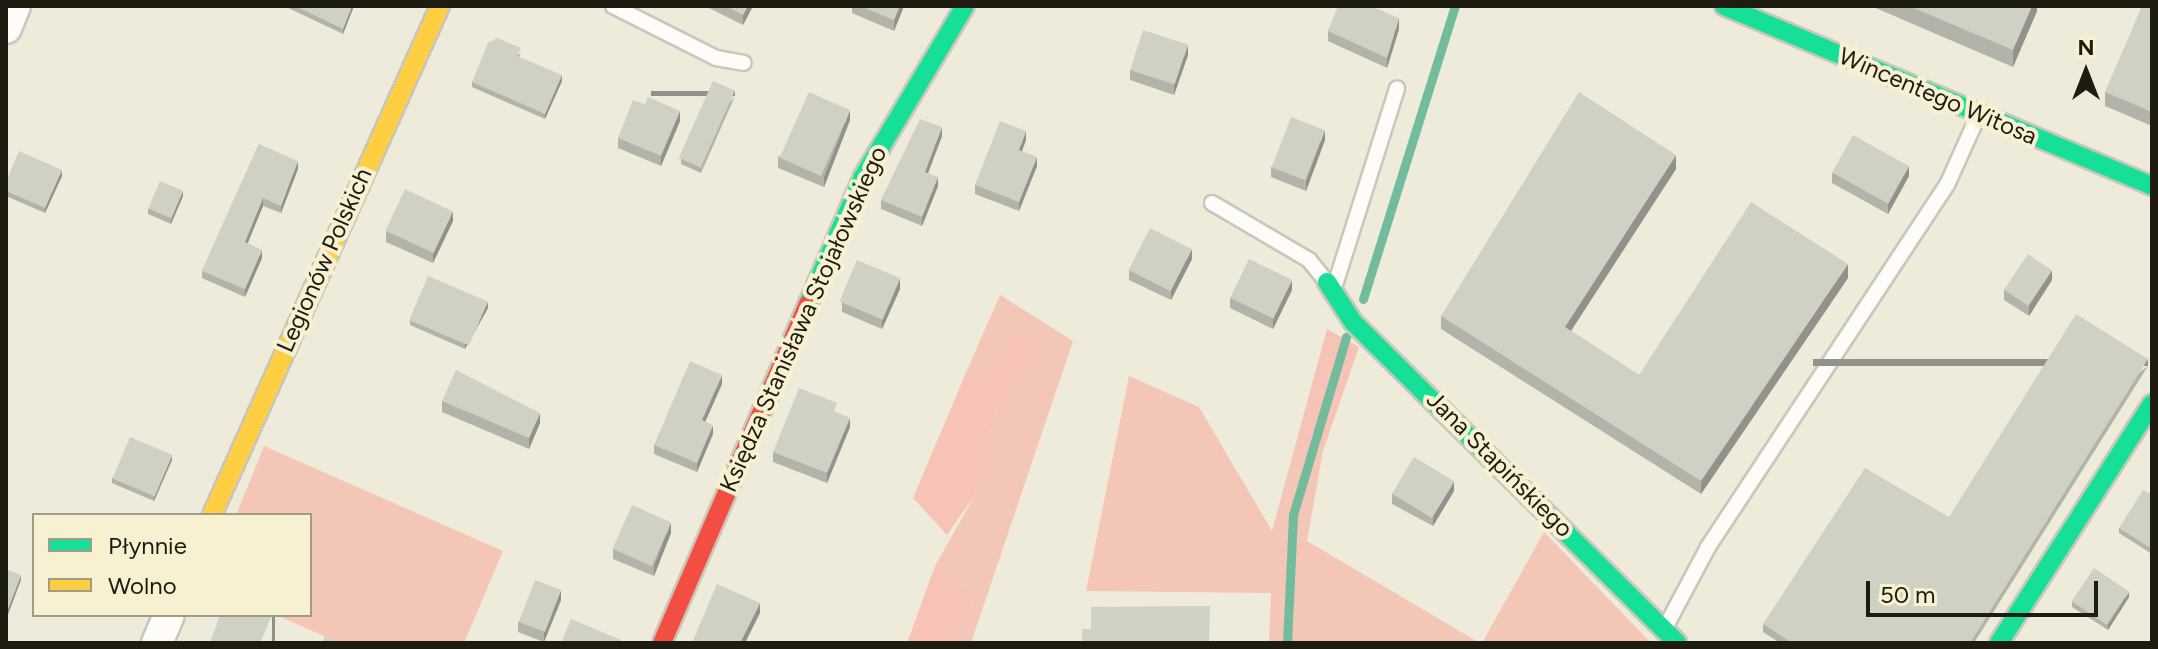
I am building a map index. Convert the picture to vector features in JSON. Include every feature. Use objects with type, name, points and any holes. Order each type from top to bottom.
[{"type":"street","points":[[6,28],[15,6]]},
{"type":"street","name":"Legionów Polskich","points":[[213,513],[440,6]]},
{"type":"street","name":"Księdza Stanisława Stojałowskiego","points":[[662,643],[863,177],[965,6]]},
{"type":"street","name":"Wincentego Witosa","points":[[1724,6],[2152,186]]},
{"type":"street","name":"Jana Stapińskiego","points":[[1330,287],[1353,322],[1670,636]]},
{"type":"street","points":[[1999,643],[2152,404]]},
{"type":"street","points":[[157,643],[168,617]]},
{"type":"lane","points":[[613,6],[716,58],[744,63]]},
{"type":"lane","points":[[1330,287],[1397,88]]},
{"type":"lane","points":[[1670,636],[1708,547],[1947,185],[1980,113]]},
{"type":"lane","points":[[1212,203],[1309,260],[1330,287]]},
{"type":"shaded area","points":[[1000,295],[1073,341],[971,643],[949,643],[976,595],[935,566],[975,495],[996,413],[1039,339],[987,377],[965,375]]},
{"type":"shaded area","points":[[1327,329],[1359,347],[1323,451],[1297,439]]},
{"type":"shaded area","points":[[1011,338],[1040,338],[996,413],[975,495],[947,535],[913,498],[965,375],[987,376]]},
{"type":"shaded area","points":[[1129,376],[1199,407],[1272,531],[1297,439],[1323,451],[1307,541],[1480,643],[1269,643],[1271,593],[1086,591]]},
{"type":"shaded area","points":[[264,446],[503,551],[464,643],[340,643],[281,617],[312,617],[312,513],[237,513]]},
{"type":"shaded area","points":[[1544,532],[1651,643],[1482,643]]},
{"type":"shaded area","points":[[935,566],[976,595],[949,643],[907,643]]},
{"type":"building","points":[[295,6],[352,6],[343,29]]},
{"type":"building","points":[[726,6],[748,6],[743,15]]},
{"type":"building","points":[[860,6],[900,6],[894,20]]},
{"type":"building","points":[[1338,6],[1371,6],[1399,18],[1387,58],[1328,31]]},
{"type":"building","points":[[1909,6],[2032,6],[2013,50]]},
{"type":"building","points":[[2142,6],[2152,6],[2152,112],[2105,92]]},
{"type":"building","points":[[1143,30],[1188,45],[1175,84],[1130,70]]},
{"type":"building","points":[[497,38],[521,48],[517,56],[562,75],[545,114],[472,82],[488,43]]},
{"type":"building","points":[[713,81],[735,91],[701,167],[679,158]]},
{"type":"building","points":[[809,92],[850,110],[821,176],[780,158]]},
{"type":"building","points":[[1579,92],[1676,155],[1565,327],[1639,375],[1751,202],[1848,264],[1701,481],[1441,316]]},
{"type":"building","points":[[648,97],[680,111],[661,156],[618,138],[633,100],[645,104]]},
{"type":"building","points":[[1291,117],[1325,130],[1305,180],[1272,167]]},
{"type":"building","points":[[920,119],[942,127],[925,172],[938,177],[922,217],[881,200]]},
{"type":"building","points":[[1000,121],[1026,131],[1019,150],[1037,157],[1019,202],[975,185]]},
{"type":"building","points":[[1853,135],[1909,166],[1888,204],[1832,173]]},
{"type":"building","points":[[259,144],[298,161],[281,206],[263,198],[245,242],[262,250],[245,289],[202,271]]},
{"type":"building","points":[[19,151],[62,170],[45,208],[6,191],[6,182]]},
{"type":"building","points":[[160,181],[183,191],[171,218],[148,209]]},
{"type":"building","points":[[405,189],[453,211],[434,253],[386,231]]},
{"type":"building","points":[[1150,228],[1192,249],[1171,291],[1129,270]]},
{"type":"building","points":[[2028,254],[2052,270],[2028,306],[2004,290]]},
{"type":"building","points":[[1249,259],[1292,280],[1273,319],[1230,298]]},
{"type":"building","points":[[857,260],[900,278],[883,320],[839,301]]},
{"type":"building","points":[[428,276],[488,301],[469,346],[409,320]]},
{"type":"building","points":[[2076,314],[2148,359],[1970,643],[1792,643],[1763,624],[1865,468],[1949,517]]},
{"type":"building","points":[[690,361],[722,375],[702,420],[713,425],[697,463],[654,445]]},
{"type":"building","points":[[456,370],[540,413],[529,438],[442,401]]},
{"type":"building","points":[[799,388],[837,403],[834,411],[850,418],[827,473],[773,452]]},
{"type":"building","points":[[130,437],[172,455],[155,496],[112,478]]},
{"type":"building","points":[[1414,457],[1454,481],[1432,518],[1392,494]]},
{"type":"building","points":[[2143,490],[2152,495],[2152,549],[2119,528]]},
{"type":"building","points":[[632,505],[671,522],[652,566],[612,549]]},
{"type":"building","points":[[2094,568],[2129,591],[2106,625],[2072,601]]},
{"type":"building","points":[[6,569],[21,575],[6,614]]},
{"type":"building","points":[[535,580],[561,590],[545,632],[519,622]]},
{"type":"building","points":[[717,584],[760,603],[740,643],[692,643]]},
{"type":"building","points":[[1210,606],[1209,643],[1082,643],[1082,629],[1091,629],[1091,607]]},
{"type":"building","points":[[219,617],[271,617],[260,643],[210,643]]},
{"type":"building","points":[[571,619],[621,640],[620,643],[561,643]]},
{"type":"building","points":[[325,636],[340,643],[322,643]]},
{"type":"waterway","points":[[1363,299],[1455,6]]},
{"type":"waterway","points":[[1287,643],[1293,515],[1346,337]]},
{"type":"traffic: fast","points":[[808,304],[863,177],[965,6]]},
{"type":"traffic: fast","points":[[1724,6],[2152,186]]},
{"type":"traffic: fast","points":[[1327,282],[1353,322],[1677,643]]},
{"type":"traffic: fast","points":[[1999,643],[2152,404]]},
{"type":"traffic: slow","points":[[213,513],[440,6]]},
{"type":"traffic: jam","points":[[662,643],[808,304]]}]
